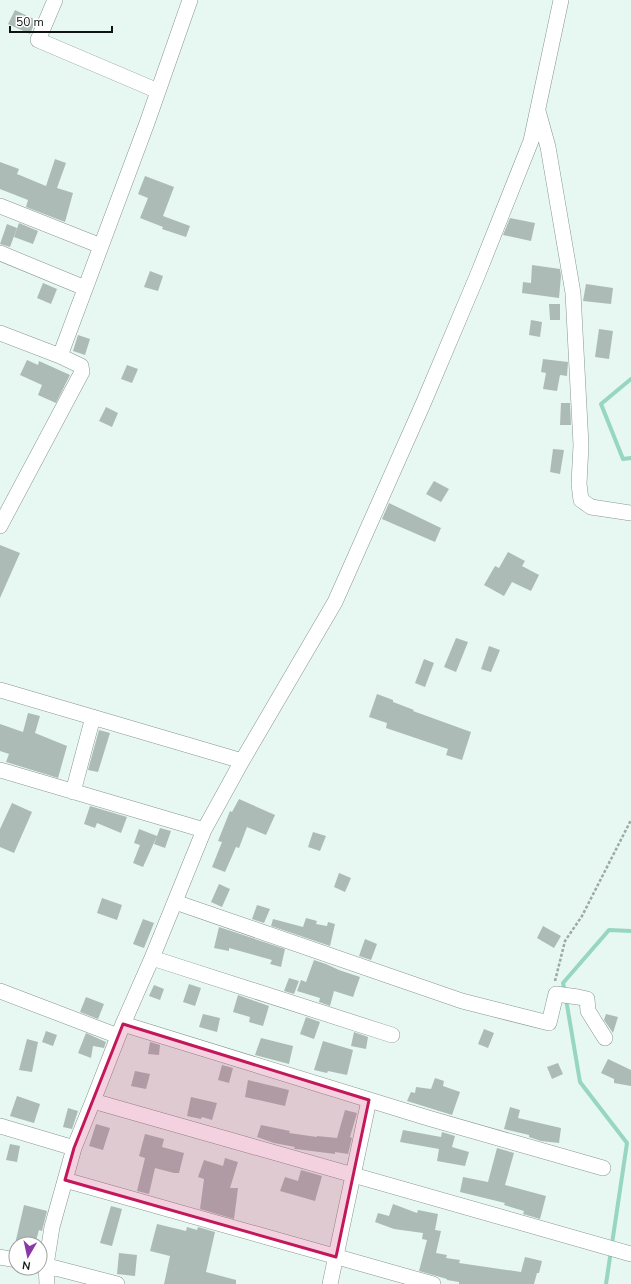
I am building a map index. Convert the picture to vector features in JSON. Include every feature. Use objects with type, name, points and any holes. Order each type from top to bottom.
[{"type":"street","points":[[55,0],[38,40],[158,91]]},
{"type":"street","points":[[60,356],[190,0]]},
{"type":"street","points":[[48,1243],[74,1148],[204,830],[242,761],[335,602],[423,404],[478,274],[531,140],[561,0]]},
{"type":"street","points":[[538,108],[548,147],[573,293],[581,438],[579,484],[581,500],[591,507],[631,513]]},
{"type":"street","points":[[0,206],[101,246]]},
{"type":"street","points":[[0,253],[85,288]]},
{"type":"street","points":[[0,333],[60,356],[81,366],[82,372],[0,526]]},
{"type":"street","points":[[0,690],[242,761]]},
{"type":"street","points":[[73,792],[93,717]]},
{"type":"street","points":[[0,770],[204,830]]},
{"type":"street","points":[[175,902],[462,1001],[549,1023],[559,994],[587,999],[588,1011],[605,1038]]},
{"type":"street","points":[[152,958],[392,1035]]},
{"type":"street","points":[[0,991],[121,1030],[603,1168]]},
{"type":"street","points":[[330,1284],[368,1100]]},
{"type":"street","points":[[93,1101],[627,1253]]},
{"type":"street","points":[[0,1126],[74,1148]]},
{"type":"street","points":[[65,1180],[433,1284]]},
{"type":"street","points":[[48,1265],[117,1284]]},
{"type":"path","points":[[559,994],[553,987],[565,941],[582,916],[631,820]]},
{"type":"highlighted area","points":[[123,1024],[369,1100],[336,1257],[65,1180],[74,1148]]},
{"type":"building","points":[[15,10],[36,20],[30,34],[8,24]]},
{"type":"building","points":[[55,159],[66,163],[57,188],[73,193],[65,222],[26,207],[28,200],[0,189],[0,162],[19,169],[17,174],[46,186]]},
{"type":"building","points":[[145,176],[174,187],[163,216],[190,226],[186,237],[162,229],[163,227],[140,218],[148,198],[138,194]]},
{"type":"building","points":[[510,218],[535,223],[531,241],[503,235]]},
{"type":"building","points":[[19,223],[38,231],[33,244],[14,237]]},
{"type":"building","points":[[7,224],[17,228],[10,247],[0,244]]},
{"type":"building","points":[[532,265],[560,269],[561,276],[559,298],[522,293],[523,282],[531,283]]},
{"type":"building","points":[[150,271],[163,276],[158,291],[144,287]]},
{"type":"building","points":[[43,283],[57,289],[51,304],[37,298]]},
{"type":"building","points":[[586,284],[613,288],[611,304],[583,301]]},
{"type":"building","points":[[549,304],[560,304],[560,320],[550,320]]},
{"type":"building","points":[[531,320],[542,322],[540,337],[529,335]]},
{"type":"building","points":[[599,329],[613,331],[609,359],[595,357]]},
{"type":"building","points":[[78,335],[90,339],[85,355],[73,351]]},
{"type":"building","points":[[543,359],[568,362],[567,376],[560,375],[557,391],[543,389],[546,373],[541,372]]},
{"type":"building","points":[[27,360],[38,365],[39,361],[70,375],[56,403],[38,395],[42,385],[20,375]]},
{"type":"building","points":[[127,365],[138,369],[132,383],[121,379]]},
{"type":"building","points":[[561,403],[570,403],[571,425],[560,425]]},
{"type":"building","points":[[106,407],[118,413],[112,427],[99,421]]},
{"type":"building","points":[[553,449],[564,450],[560,474],[550,472]]},
{"type":"building","points":[[434,481],[449,489],[441,502],[426,494]]},
{"type":"building","points":[[389,503],[441,528],[435,542],[382,519]]},
{"type":"building","points":[[0,545],[20,553],[0,598]]},
{"type":"building","points":[[508,552],[525,561],[522,566],[539,575],[531,591],[512,582],[504,596],[484,585],[495,566],[499,568]]},
{"type":"building","points":[[456,638],[468,642],[456,672],[444,667]]},
{"type":"building","points":[[489,646],[500,650],[491,672],[481,669]]},
{"type":"building","points":[[424,659],[434,663],[425,687],[415,683]]},
{"type":"building","points":[[377,694],[414,710],[413,711],[471,732],[462,760],[446,755],[448,749],[386,728],[387,723],[369,717]]},
{"type":"building","points":[[28,713],[40,716],[35,733],[67,746],[58,778],[6,762],[9,754],[0,751],[0,724],[23,732]]},
{"type":"building","points":[[99,730],[110,733],[98,772],[88,770]]},
{"type":"building","points":[[239,799],[275,815],[266,835],[247,827],[239,848],[236,847],[225,872],[212,867],[222,842],[218,841],[230,811],[232,812]]},
{"type":"building","points":[[12,803],[32,812],[14,853],[0,847],[0,829]]},
{"type":"building","points":[[90,806],[127,817],[121,833],[97,823],[95,828],[84,824]]},
{"type":"building","points":[[160,828],[171,831],[165,848],[154,844]]},
{"type":"building","points":[[139,829],[157,836],[143,867],[133,863],[140,845],[134,843]]},
{"type":"building","points":[[313,832],[326,836],[320,851],[308,847]]},
{"type":"building","points":[[339,873],[351,878],[345,892],[334,887]]},
{"type":"building","points":[[219,884],[230,889],[222,907],[211,902]]},
{"type":"building","points":[[102,898],[122,905],[117,920],[97,913]]},
{"type":"building","points":[[257,905],[270,909],[264,923],[252,919]]},
{"type":"building","points":[[306,918],[317,921],[316,924],[327,926],[328,922],[335,924],[330,946],[271,926],[273,919],[303,927]]},
{"type":"building","points":[[143,919],[154,923],[144,948],[133,944]]},
{"type":"building","points":[[543,926],[561,936],[554,948],[537,938]]},
{"type":"building","points":[[219,927],[285,949],[281,967],[270,964],[272,960],[229,948],[229,951],[214,948]]},
{"type":"building","points":[[365,939],[377,944],[371,960],[359,956]]},
{"type":"building","points":[[314,960],[360,977],[353,997],[334,991],[330,1006],[319,1002],[320,998],[297,991],[301,980],[306,982]]},
{"type":"building","points":[[289,978],[299,981],[294,994],[284,991]]},
{"type":"building","points":[[189,984],[201,988],[195,1006],[183,1002]]},
{"type":"building","points":[[154,985],[164,989],[160,1000],[149,996]]},
{"type":"building","points":[[238,995],[269,1006],[263,1026],[249,1022],[250,1017],[233,1012]]},
{"type":"building","points":[[86,997],[104,1004],[98,1019],[80,1012]]},
{"type":"building","points":[[203,1014],[220,1018],[217,1032],[199,1027]]},
{"type":"building","points":[[606,1014],[618,1017],[613,1033],[604,1020]]},
{"type":"building","points":[[306,1017],[320,1022],[314,1039],[300,1034]]},
{"type":"building","points":[[484,1029],[494,1033],[488,1048],[478,1044]]},
{"type":"building","points":[[46,1031],[57,1035],[53,1046],[42,1042]]},
{"type":"building","points":[[354,1032],[368,1037],[366,1049],[351,1046]]},
{"type":"building","points":[[86,1033],[106,1042],[104,1048],[93,1046],[91,1058],[78,1053]]},
{"type":"building","points":[[261,1038],[293,1046],[289,1064],[255,1055]]},
{"type":"building","points":[[27,1039],[38,1042],[32,1072],[19,1070]]},
{"type":"building","points":[[323,1041],[353,1050],[347,1075],[314,1070]]},
{"type":"building","points":[[150,1042],[160,1045],[159,1055],[148,1054]]},
{"type":"building","points":[[608,1059],[631,1070],[631,1086],[614,1083],[614,1079],[601,1073]]},
{"type":"building","points":[[558,1063],[563,1074],[552,1079],[547,1067]]},
{"type":"building","points":[[222,1065],[233,1068],[229,1083],[218,1080]]},
{"type":"building","points":[[135,1071],[150,1074],[146,1089],[131,1086]]},
{"type":"building","points":[[435,1078],[444,1081],[443,1086],[460,1092],[452,1115],[407,1101],[411,1092],[415,1093],[416,1087],[431,1089]]},
{"type":"building","points":[[248,1080],[289,1090],[285,1106],[245,1097]]},
{"type":"building","points":[[17,1096],[40,1104],[34,1123],[10,1116]]},
{"type":"building","points":[[191,1097],[217,1103],[212,1120],[202,1117],[201,1119],[187,1116]]},
{"type":"building","points":[[510,1107],[520,1110],[518,1118],[561,1128],[559,1143],[541,1141],[529,1137],[529,1135],[504,1129]]},
{"type":"building","points":[[68,1108],[78,1111],[72,1129],[63,1127]]},
{"type":"building","points":[[345,1110],[357,1113],[350,1137],[352,1138],[348,1154],[294,1149],[295,1147],[274,1143],[257,1137],[261,1125],[290,1131],[289,1133],[337,1138]]},
{"type":"building","points":[[96,1124],[110,1128],[103,1150],[89,1146]]},
{"type":"building","points":[[403,1130],[441,1137],[442,1132],[455,1136],[452,1147],[469,1152],[465,1166],[437,1161],[439,1149],[400,1142]]},
{"type":"building","points":[[145,1134],[164,1139],[162,1147],[184,1153],[179,1173],[155,1168],[149,1194],[137,1191],[145,1158],[139,1156]]},
{"type":"building","points":[[10,1144],[20,1146],[17,1162],[6,1160]]},
{"type":"building","points":[[497,1148],[514,1153],[505,1185],[546,1196],[540,1219],[523,1214],[524,1211],[504,1205],[505,1203],[460,1192],[463,1177],[488,1182]]},
{"type":"building","points":[[225,1158],[238,1162],[230,1188],[238,1188],[234,1219],[200,1209],[204,1179],[198,1177],[204,1160],[223,1166]]},
{"type":"building","points":[[301,1170],[322,1176],[315,1201],[280,1191],[285,1177],[298,1181]]},
{"type":"building","points":[[393,1204],[417,1213],[418,1210],[438,1214],[435,1230],[441,1231],[436,1253],[447,1255],[446,1258],[460,1260],[459,1263],[521,1272],[525,1257],[542,1261],[534,1284],[459,1284],[459,1282],[447,1280],[419,1271],[427,1240],[422,1239],[423,1233],[394,1229],[375,1222],[378,1213],[389,1216]]},
{"type":"building","points":[[24,1205],[47,1211],[42,1231],[39,1230],[37,1236],[17,1236]]},
{"type":"building","points":[[111,1206],[122,1209],[112,1246],[100,1243]]},
{"type":"building","points":[[157,1224],[186,1231],[187,1227],[197,1230],[198,1227],[215,1232],[206,1272],[236,1280],[236,1284],[164,1284],[170,1256],[150,1251]]},
{"type":"building","points":[[119,1253],[137,1255],[135,1276],[117,1274]]},
{"type":"waterway","points":[[631,379],[601,404],[623,459],[631,458]]},
{"type":"waterway","points":[[565,992],[563,983],[609,930],[631,931]]},
{"type":"waterway","points":[[566,999],[580,1082],[627,1143],[606,1284]]}]
